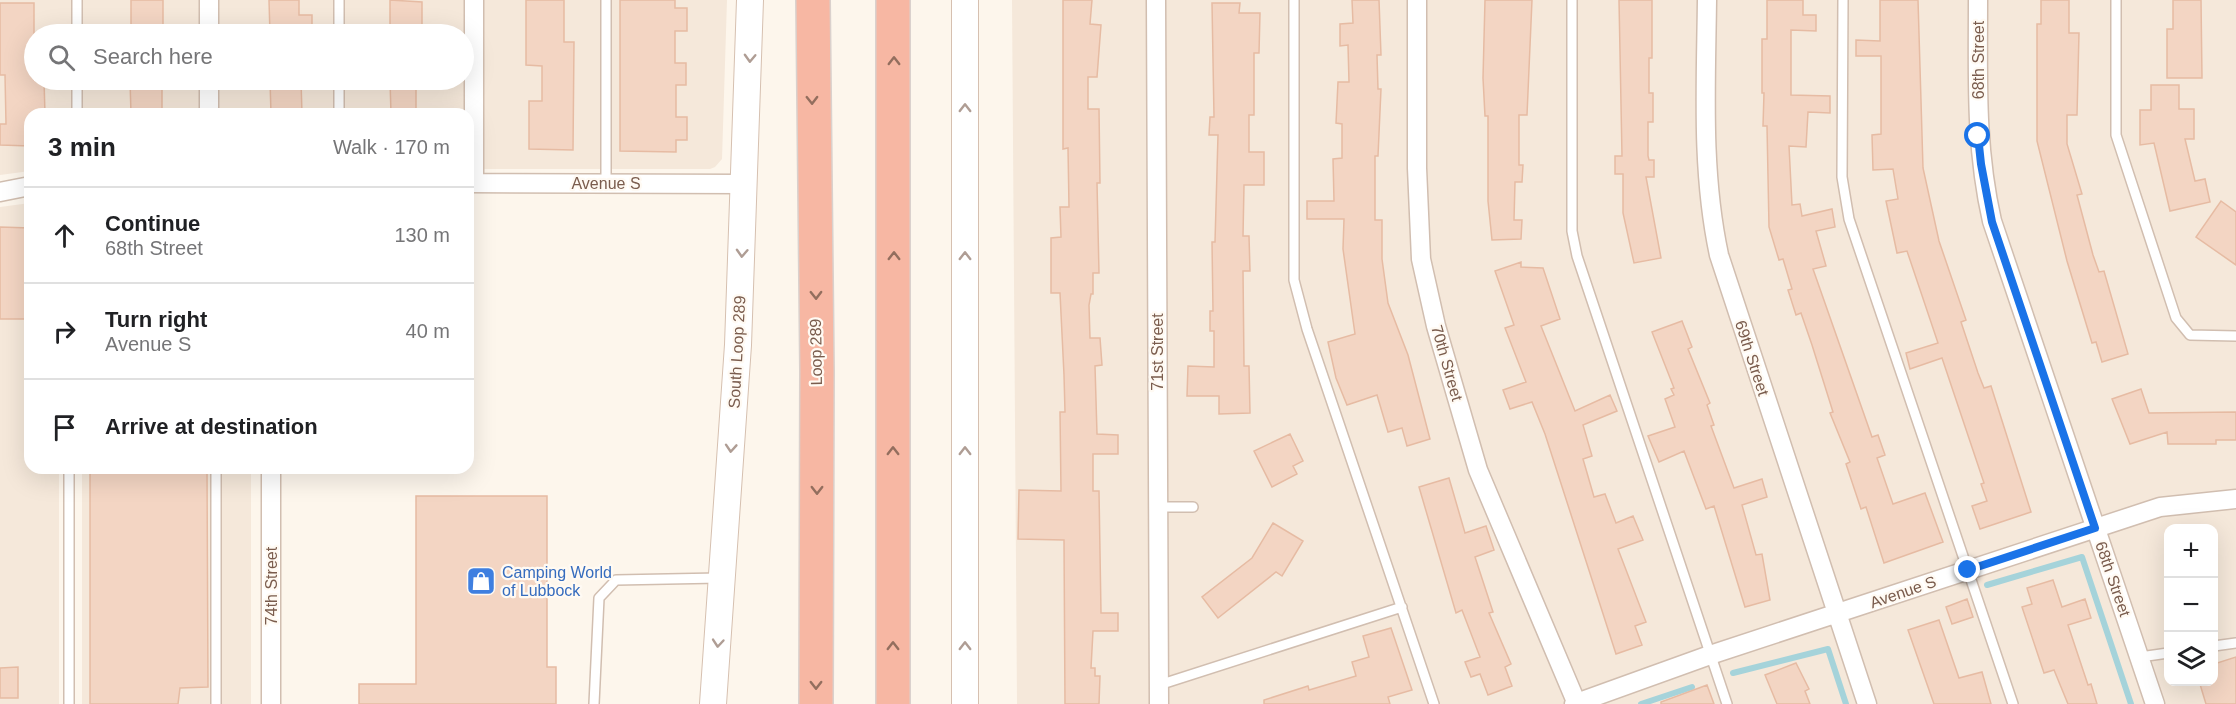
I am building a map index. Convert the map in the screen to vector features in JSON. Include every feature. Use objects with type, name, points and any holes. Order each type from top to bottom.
[{"type":"highway","name":"Loop 289","points":[[813,0],[817,371],[816,704]]},
{"type":"highway","points":[[893,0],[893,704]]},
{"type":"main road","name":"South Loop 289","points":[[713,704],[723,578],[745,184],[750,0]]},
{"type":"main road","points":[[965,0],[965,704]]},
{"type":"street","points":[[209,0],[209,24]]},
{"type":"street","points":[[474,0],[474,24]]},
{"type":"street","name":"71st Street","points":[[1156,0],[1159,704]]},
{"type":"street","name":"70th Street","points":[[1417,0],[1417,168],[1421,260],[1436,326],[1478,470],[1576,704]]},
{"type":"street","name":"69th Street","points":[[1707,0],[1706,163],[1715,236],[1728,284],[1867,704]]},
{"type":"street","name":"68th Street","points":[[1978,0],[1978,136],[1985,191],[1992,222],[2155,704]]},
{"type":"street","points":[[209,90],[209,108]]},
{"type":"street","points":[[472,108],[473,90]]},
{"type":"street","name":"Avenue S","points":[[474,183],[745,184]]},
{"type":"street","points":[[0,192],[24,187]]},
{"type":"street","name":"74th Street","points":[[271,474],[271,704]]},
{"type":"street","name":"Avenue S","points":[[1576,704],[1710,655],[2160,507],[2236,499]]},
{"type":"lane","points":[[77,0],[77,24]]},
{"type":"lane","points":[[339,0],[339,24]]},
{"type":"lane","points":[[606,0],[606,183]]},
{"type":"lane","points":[[1294,0],[1294,280],[1307,329],[1434,704]]},
{"type":"lane","points":[[1572,0],[1572,231],[1577,256],[1726,704]]},
{"type":"lane","points":[[1843,0],[1842,177],[1849,219],[2013,704]]},
{"type":"lane","points":[[2116,0],[2116,135],[2176,318],[2190,335],[2236,336]]},
{"type":"lane","points":[[77,90],[77,108]]},
{"type":"lane","points":[[339,90],[339,108]]},
{"type":"lane","points":[[69,474],[69,704]]},
{"type":"lane","points":[[216,474],[216,704]]},
{"type":"lane","points":[[1157,507],[1193,507]]},
{"type":"lane","points":[[594,704],[599,598],[616,580],[723,578]]},
{"type":"lane","points":[[1159,685],[1402,607]]},
{"type":"lane","points":[[2218,645],[2236,643]]},
{"type":"lane","points":[[2140,657],[2164,654]]},
{"type":"shaded area","points":[[0,0],[727,0],[722,159],[710,169],[474,169],[474,108],[24,108],[24,172],[0,175]]},
{"type":"shaded area","points":[[1012,0],[2236,0],[2236,704],[1017,704]]},
{"type":"shaded area","points":[[24,204],[24,474],[59,474],[59,704],[0,704],[0,207]]},
{"type":"shaded area","points":[[82,474],[251,474],[251,704],[82,704]]},
{"type":"building","points":[[131,0],[163,0],[163,24],[131,24]]},
{"type":"building","points":[[269,0],[299,0],[299,15],[312,15],[312,24],[270,24]]},
{"type":"building","points":[[390,0],[422,2],[422,24],[390,24]]},
{"type":"building","points":[[526,0],[564,0],[564,42],[574,42],[573,150],[529,149],[529,101],[542,101],[542,66],[526,65]]},
{"type":"building","points":[[620,0],[675,0],[675,8],[687,8],[687,31],[675,31],[675,63],[686,63],[686,85],[676,85],[676,117],[687,117],[687,140],[676,140],[676,152],[620,151]]},
{"type":"building","points":[[1063,0],[1092,0],[1090,24],[1101,25],[1097,77],[1088,77],[1088,109],[1099,109],[1100,183],[1097,183],[1099,273],[1093,273],[1093,294],[1091,294],[1089,305],[1090,338],[1100,338],[1102,365],[1095,366],[1097,434],[1118,435],[1118,454],[1093,454],[1093,491],[1099,491],[1101,613],[1118,613],[1118,631],[1093,631],[1091,668],[1095,668],[1095,676],[1100,676],[1099,704],[1065,704],[1064,540],[1018,539],[1019,490],[1061,491],[1060,412],[1065,412],[1064,375],[1060,293],[1051,293],[1051,238],[1061,237],[1060,207],[1069,207],[1068,148],[1063,149]]},
{"type":"building","points":[[1352,0],[1379,0],[1381,55],[1377,55],[1378,89],[1381,89],[1378,156],[1375,156],[1375,220],[1382,220],[1382,259],[1388,303],[1408,355],[1430,439],[1407,446],[1402,428],[1388,432],[1377,395],[1347,405],[1336,378],[1328,342],[1355,334],[1343,249],[1344,219],[1307,219],[1307,201],[1334,201],[1333,159],[1342,158],[1342,124],[1336,123],[1338,82],[1349,82],[1348,45],[1340,46],[1340,24],[1353,23]]},
{"type":"building","points":[[1485,0],[1532,0],[1527,115],[1519,115],[1519,165],[1523,165],[1522,182],[1515,182],[1514,220],[1522,220],[1521,239],[1492,240],[1488,201],[1488,116],[1485,116],[1483,78]]},
{"type":"building","points":[[1619,0],[1652,0],[1652,58],[1649,58],[1649,93],[1653,93],[1653,122],[1648,122],[1648,156],[1649,160],[1654,160],[1654,177],[1646,177],[1661,258],[1634,263],[1623,213],[1623,174],[1615,174],[1615,156],[1622,156]]},
{"type":"building","points":[[1767,0],[1803,0],[1803,15],[1816,15],[1816,31],[1791,30],[1791,95],[1830,96],[1830,113],[1808,112],[1806,147],[1789,146],[1792,205],[1800,204],[1802,216],[1832,209],[1835,227],[1816,231],[1826,266],[1813,269],[1872,437],[1878,435],[1885,455],[1877,458],[1893,504],[1925,493],[1943,542],[1884,563],[1866,507],[1861,509],[1846,464],[1850,462],[1830,413],[1833,412],[1812,345],[1801,313],[1796,315],[1788,290],[1792,289],[1783,259],[1779,260],[1769,227],[1767,126],[1763,126],[1764,93],[1762,93],[1762,39],[1767,39]]},
{"type":"building","points":[[1880,0],[1918,0],[1923,168],[1939,241],[1966,320],[1961,322],[1978,373],[1984,388],[1991,386],[2031,512],[1980,529],[1972,506],[1987,501],[1981,484],[1984,483],[1942,358],[1910,369],[1906,353],[1938,343],[1907,251],[1897,253],[1886,201],[1898,199],[1893,169],[1873,170],[1872,135],[1881,134],[1881,56],[1856,56],[1856,40],[1880,41]]},
{"type":"building","points":[[2041,0],[2069,0],[2069,33],[2079,33],[2077,115],[2067,115],[2067,144],[2082,194],[2077,195],[2093,255],[2099,272],[2104,271],[2128,354],[2102,362],[2096,342],[2092,343],[2067,261],[2037,141],[2037,24],[2041,24]]},
{"type":"building","points":[[2173,0],[2201,0],[2202,78],[2167,78],[2167,29],[2173,29]]},
{"type":"building","points":[[0,3],[34,3],[34,24],[24,24],[24,90],[44,90],[45,108],[24,108],[24,146],[0,145],[0,124],[6,124],[5,75],[0,75]]},
{"type":"building","points":[[1212,3],[1240,3],[1239,13],[1260,13],[1259,53],[1254,53],[1254,115],[1249,115],[1249,152],[1264,152],[1264,185],[1244,185],[1243,236],[1249,236],[1250,271],[1243,271],[1244,366],[1249,366],[1250,413],[1219,414],[1219,396],[1187,396],[1188,366],[1214,367],[1214,331],[1210,331],[1210,311],[1213,311],[1212,242],[1215,242],[1218,135],[1209,135],[1210,117],[1214,117]]},
{"type":"building","points":[[2151,85],[2179,85],[2179,109],[2194,109],[2194,139],[2185,139],[2195,181],[2205,179],[2210,202],[2170,211],[2154,143],[2140,145],[2140,110],[2151,110]]},
{"type":"building","points":[[130,90],[162,90],[162,108],[131,108]]},
{"type":"building","points":[[270,90],[301,90],[302,108],[271,108]]},
{"type":"building","points":[[390,90],[416,90],[416,108],[391,108]]},
{"type":"building","points":[[2221,201],[2236,212],[2236,265],[2196,237]]},
{"type":"building","points":[[0,227],[24,228],[24,319],[0,319]]},
{"type":"building","points":[[1521,262],[1521,267],[1543,268],[1560,319],[1541,326],[1575,411],[1610,395],[1617,411],[1583,425],[1592,456],[1583,459],[1594,497],[1605,494],[1616,523],[1633,516],[1643,540],[1618,549],[1646,622],[1635,626],[1642,645],[1616,654],[1545,434],[1532,402],[1510,409],[1503,390],[1526,382],[1505,328],[1514,325],[1495,271]]},
{"type":"building","points":[[1682,321],[1692,347],[1688,349],[1710,403],[1707,405],[1714,425],[1711,426],[1734,488],[1762,479],[1767,497],[1742,505],[1756,555],[1762,554],[1770,600],[1745,607],[1714,506],[1706,509],[1684,451],[1659,462],[1648,436],[1675,427],[1665,399],[1674,395],[1671,389],[1674,388],[1652,332]]},
{"type":"building","points":[[2141,389],[2149,413],[2236,412],[2236,440],[2216,440],[2216,444],[2168,444],[2167,432],[2130,444],[2112,399]]},
{"type":"building","points":[[1290,434],[1303,461],[1293,466],[1297,474],[1272,487],[1254,451]]},
{"type":"building","points":[[90,474],[207,474],[208,687],[180,688],[178,704],[90,704]]},
{"type":"building","points":[[1449,478],[1465,533],[1486,526],[1494,550],[1475,557],[1493,612],[1489,613],[1511,664],[1505,667],[1512,686],[1488,695],[1480,674],[1471,677],[1465,662],[1480,657],[1462,610],[1456,613],[1419,487]]},
{"type":"building","name":"Camping World of Lubbock","points":[[416,496],[547,496],[547,667],[556,667],[556,704],[359,704],[359,684],[416,684]]},
{"type":"building","points":[[1273,523],[1303,541],[1282,576],[1276,572],[1218,618],[1202,597],[1252,558]]},
{"type":"building","points":[[2053,580],[2062,607],[2085,599],[2091,618],[2068,625],[2088,685],[2091,684],[2097,704],[2068,704],[2054,670],[2044,673],[2022,607],[2032,604],[2027,588]]},
{"type":"building","points":[[1967,599],[1973,617],[1952,624],[1946,607]]},
{"type":"building","points":[[1939,620],[1959,678],[1982,672],[1991,704],[1934,704],[1908,630]]},
{"type":"building","points":[[1391,628],[1412,690],[1388,697],[1390,704],[1264,704],[1264,700],[1308,686],[1309,690],[1356,676],[1352,662],[1369,657],[1363,636]]},
{"type":"building","points":[[2236,657],[2236,704],[2206,704],[2201,686],[2218,686],[2218,663]]},
{"type":"building","points":[[1796,663],[1809,689],[1805,691],[1810,704],[1777,704],[1765,675]]},
{"type":"building","points":[[18,667],[18,698],[0,698],[0,668]]},
{"type":"building","points":[[1707,685],[1714,704],[1661,704],[1661,702]]},
{"type":"waterway","points":[[1987,585],[2082,557],[2131,704]]},
{"type":"waterway","points":[[1733,673],[1828,649],[1846,704]]},
{"type":"waterway","points":[[1641,704],[1692,687]]},
{"type":"place","name":"Camping World of Lubbock","points":[[481,581]]},
{"type":"route","points":[[1968,570],[2095,528],[1992,222],[1985,191],[1978,136]]}]
